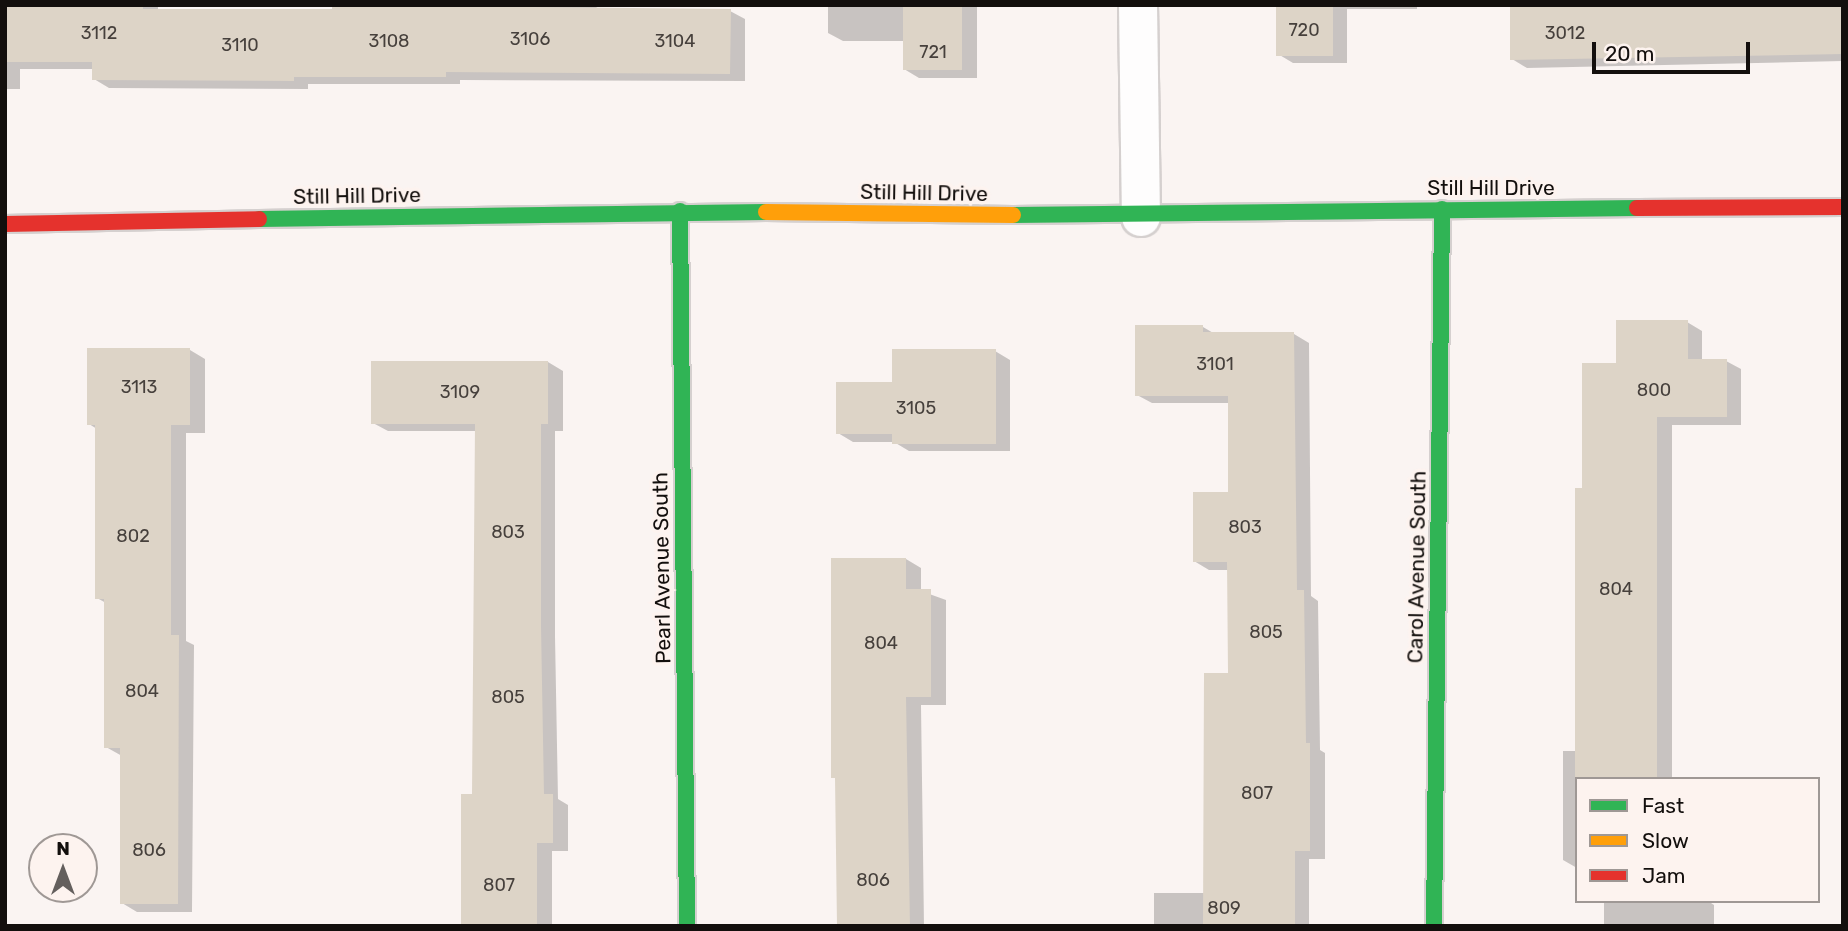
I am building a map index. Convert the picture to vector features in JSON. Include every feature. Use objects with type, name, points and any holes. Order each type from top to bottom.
[{"type":"street","points":[[1138,5],[1141,217]]},
{"type":"street","name":"Still Hill Drive","points":[[5,224],[680,211],[1141,217],[1442,209],[1843,207]]},
{"type":"street","name":"Carol Avenue South","points":[[1434,926],[1442,209]]},
{"type":"street","name":"Pearl Avenue South","points":[[680,211],[687,926]]},
{"type":"building","points":[[143,5],[143,9],[332,9],[332,5],[731,9],[730,74],[446,72],[446,77],[294,77],[294,81],[92,80],[92,62],[5,62],[5,7]]},
{"type":"building","points":[[903,5],[962,5],[962,70],[903,70]]},
{"type":"building","points":[[1276,5],[1333,5],[1333,56],[1276,56]]},
{"type":"building","points":[[1510,5],[1843,5],[1843,54],[1510,60]]},
{"type":"building","points":[[1616,320],[1688,320],[1688,359],[1727,359],[1727,417],[1657,417],[1657,777],[1575,777],[1575,488],[1582,488],[1582,363],[1616,363]]},
{"type":"building","points":[[1135,325],[1203,325],[1203,332],[1294,332],[1297,590],[1304,590],[1306,743],[1310,743],[1310,851],[1295,851],[1295,926],[1203,926],[1204,673],[1228,673],[1227,562],[1193,562],[1193,492],[1228,492],[1228,396],[1135,396]]},
{"type":"building","points":[[87,348],[190,348],[190,425],[171,425],[171,635],[179,635],[178,904],[120,904],[120,748],[104,748],[104,599],[95,599],[95,425],[87,425]]},
{"type":"building","points":[[892,349],[996,349],[996,444],[892,444],[892,434],[836,434],[836,382],[892,382]]},
{"type":"building","points":[[371,361],[548,361],[548,424],[541,424],[541,626],[544,794],[553,794],[553,843],[537,843],[537,926],[461,926],[461,794],[472,794],[475,424],[371,424]]},
{"type":"building","points":[[831,558],[906,558],[906,589],[931,589],[931,697],[906,697],[910,926],[837,926],[835,778],[831,778]]},
{"type":"traffic: fast","points":[[1013,215],[1637,208]]},
{"type":"traffic: fast","points":[[1434,926],[1442,209]]},
{"type":"traffic: fast","points":[[680,211],[687,926]]},
{"type":"traffic: fast","points":[[259,219],[766,212]]},
{"type":"traffic: slow","points":[[766,212],[1013,215]]},
{"type":"traffic: jam","points":[[1637,208],[1843,207]]},
{"type":"traffic: jam","points":[[5,224],[259,219]]}]
